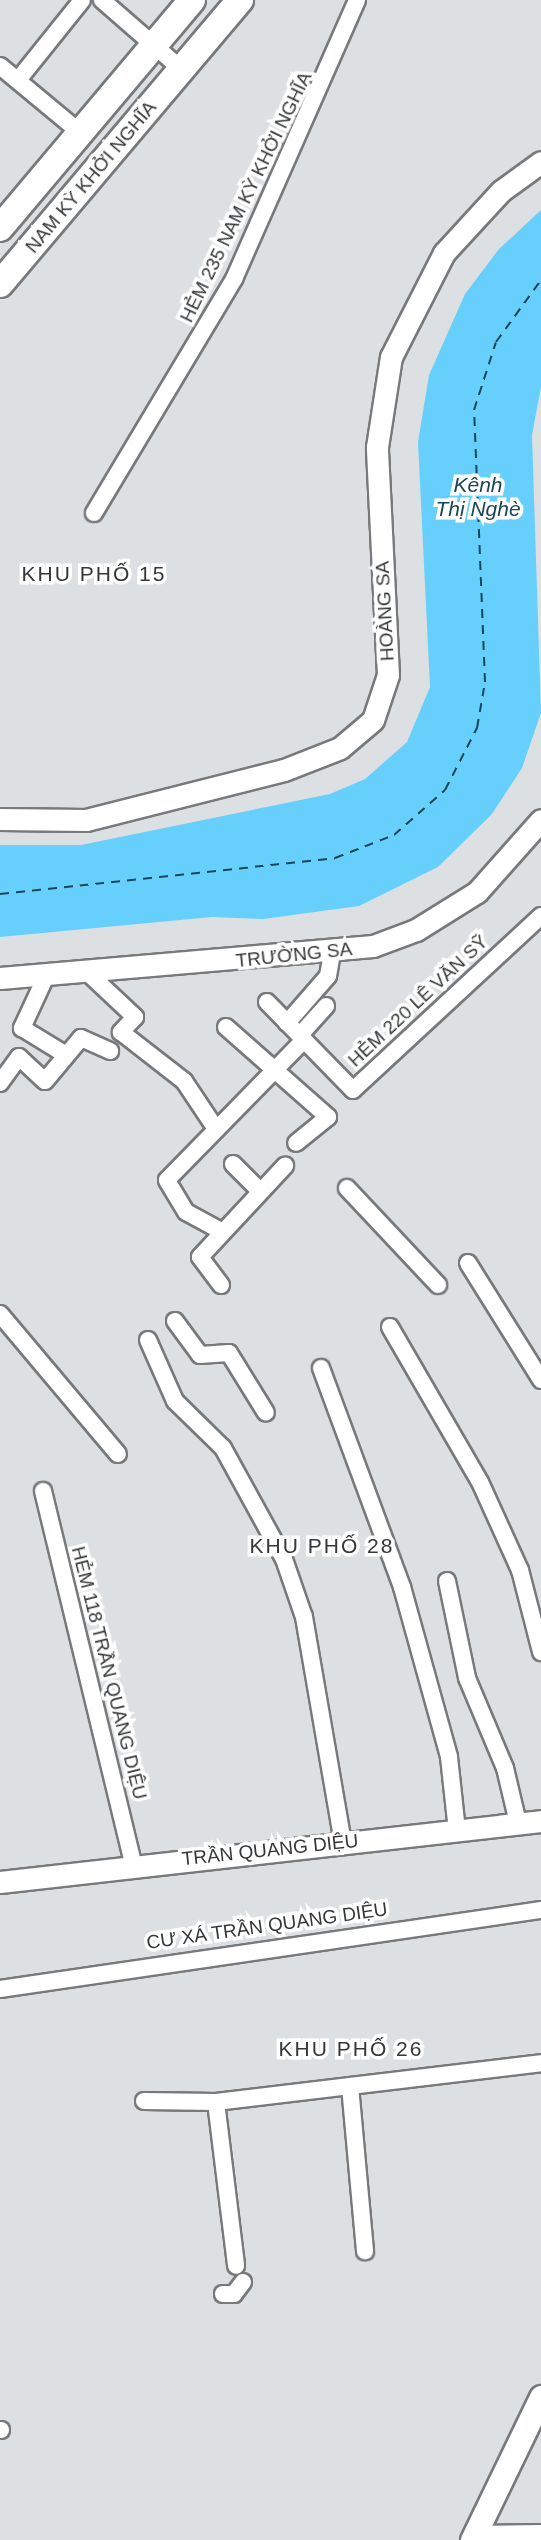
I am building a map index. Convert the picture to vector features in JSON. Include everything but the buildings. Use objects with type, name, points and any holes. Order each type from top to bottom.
[{"type":"main road","name":"NAM KỲ KHỞI NGHĨA","points":[[0,228],[82,134],[192,0]]},
{"type":"main road","name":"NAM KỲ KHỞI NGHĨA","points":[[0,284],[240,0]]},
{"type":"main road","points":[[474,2537],[541,2397]]},
{"type":"street","points":[[18,80],[82,0]]},
{"type":"street","points":[[102,0],[181,69]]},
{"type":"street","name":"HẺM 235 NAM KỲ KHỞI NGHĨA","points":[[94,513],[234,279],[357,0]]},
{"type":"street","points":[[0,66],[82,134]]},
{"type":"street","name":"HOÀNG SA","points":[[0,819],[86,820],[284,770],[327,756],[373,720],[388,675],[377,447],[391,357],[443,253],[501,191],[541,162]]},
{"type":"street","name":"TRƯỜNG SA","points":[[0,978],[332,953],[396,939],[461,904],[510,860],[541,820]]},
{"type":"street","name":"HẺM 220 LÊ VĂN SỸ","points":[[267,1002],[353,1090],[541,916]]},
{"type":"street","points":[[287,1023],[328,976],[332,953]]},
{"type":"street","points":[[87,972],[135,1017],[121,1031],[184,1081],[216,1129]]},
{"type":"street","points":[[47,974],[22,1028],[66,1055]]},
{"type":"street","points":[[223,1231],[186,1212],[167,1180],[277,1068],[326,1006]]},
{"type":"street","points":[[226,1027],[277,1068],[328,1117],[296,1143]]},
{"type":"street","points":[[0,1083],[19,1057],[45,1081],[81,1038],[110,1051]]},
{"type":"street","points":[[233,1164],[258,1189]]},
{"type":"street","points":[[221,1286],[200,1257],[258,1189],[285,1166]]},
{"type":"street","points":[[347,1188],[438,1285]]},
{"type":"street","points":[[468,1263],[541,1380]]},
{"type":"street","points":[[0,1314],[117,1454]]},
{"type":"street","points":[[175,1321],[200,1355],[229,1353],[266,1413]]},
{"type":"street","points":[[390,1327],[480,1482],[520,1570],[541,1652]]},
{"type":"street","points":[[148,1340],[175,1401],[223,1448],[284,1559],[304,1617],[344,1843]]},
{"type":"street","points":[[321,1368],[402,1587],[449,1757],[457,1831]]},
{"type":"street","name":"HẺM 118 TRẦN QUANG DIỆU","points":[[43,1491],[134,1866]]},
{"type":"street","points":[[447,1581],[467,1678],[505,1768],[518,1824]]},
{"type":"street","name":"TRẦN QUANG DIỆU","points":[[0,1882],[541,1821]]},
{"type":"street","name":"CƯ XÁ TRẦN QUANG DIỆU","points":[[0,1989],[541,1910]]},
{"type":"street","points":[[144,2101],[216,2102],[541,2063]]},
{"type":"street","points":[[350,2086],[365,2251]]},
{"type":"street","points":[[216,2102],[236,2266]]},
{"type":"street","points":[[223,2294],[234,2294],[243,2282]]},
{"type":"street","points":[[474,2537],[541,2533]]},
{"type":"water","name":"Kênh Thị Nghè","points":[[541,210],[541,387],[532,435],[541,713],[522,768],[492,814],[438,867],[359,906],[263,919],[212,917],[0,937],[0,845],[81,845],[330,794],[365,779],[407,742],[430,687],[418,442],[429,375],[465,294],[499,249]]},
{"type":"ferry route","points":[[0,894],[335,858],[394,835],[445,790],[477,728],[485,682],[474,410],[496,342],[541,280]]},
{"type":"district","name":"KHU PHỐ 15","points":[[94,574]]},
{"type":"district","name":"KHU PHỐ 28","points":[[322,1546]]},
{"type":"district","name":"KHU PHỐ 26","points":[[351,2049]]}]
